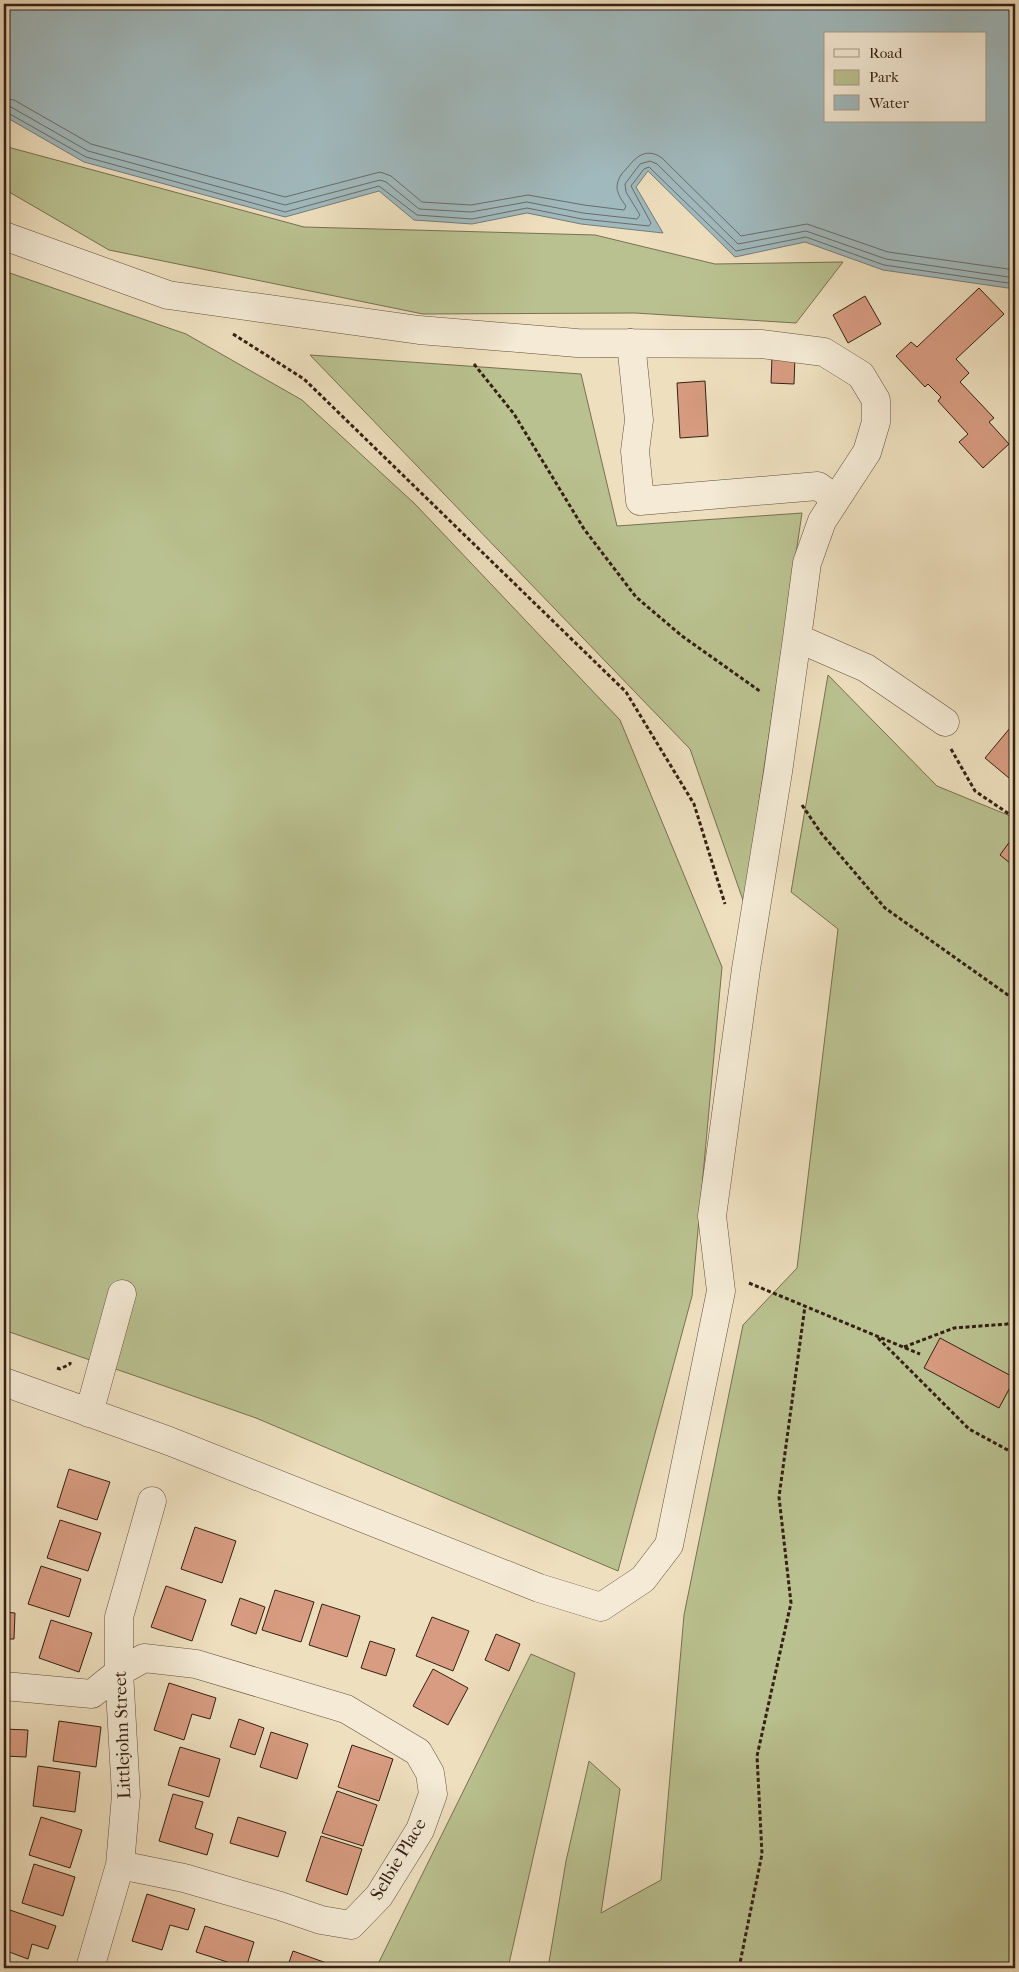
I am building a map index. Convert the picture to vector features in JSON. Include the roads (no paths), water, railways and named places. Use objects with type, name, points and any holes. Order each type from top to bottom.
[{"type":"street","points":[[4,236],[168,295],[449,332],[577,343],[761,344],[824,352],[861,375],[876,400],[876,422],[867,452],[822,521],[807,563],[778,772],[746,969],[712,1216],[721,1291],[669,1545],[643,1579],[601,1607],[539,1588],[169,1441],[4,1382]]},
{"type":"street","points":[[631,343],[639,420],[635,451],[640,500],[818,486],[836,499]]},
{"type":"street","points":[[797,638],[866,668],[945,722]]},
{"type":"street","points":[[89,1413],[122,1294]]},
{"type":"street","name":"Littlejohn Street","points":[[90,1968],[120,1866],[126,1795],[119,1672],[119,1617],[152,1501]]},
{"type":"street","name":"Selbie Place","points":[[119,1672],[144,1658],[196,1664],[346,1709],[418,1752],[430,1773],[433,1794],[420,1830],[379,1896],[352,1925],[321,1920],[184,1878],[120,1866]]},
{"type":"street","points":[[4,1686],[92,1694],[119,1672]]},
{"type":"water","points":[[4,4],[1015,4],[1015,289],[883,270],[805,242],[735,257],[648,171],[636,187],[663,233],[581,224],[527,213],[472,224],[414,220],[379,191],[285,217],[84,162],[4,116]]}]
